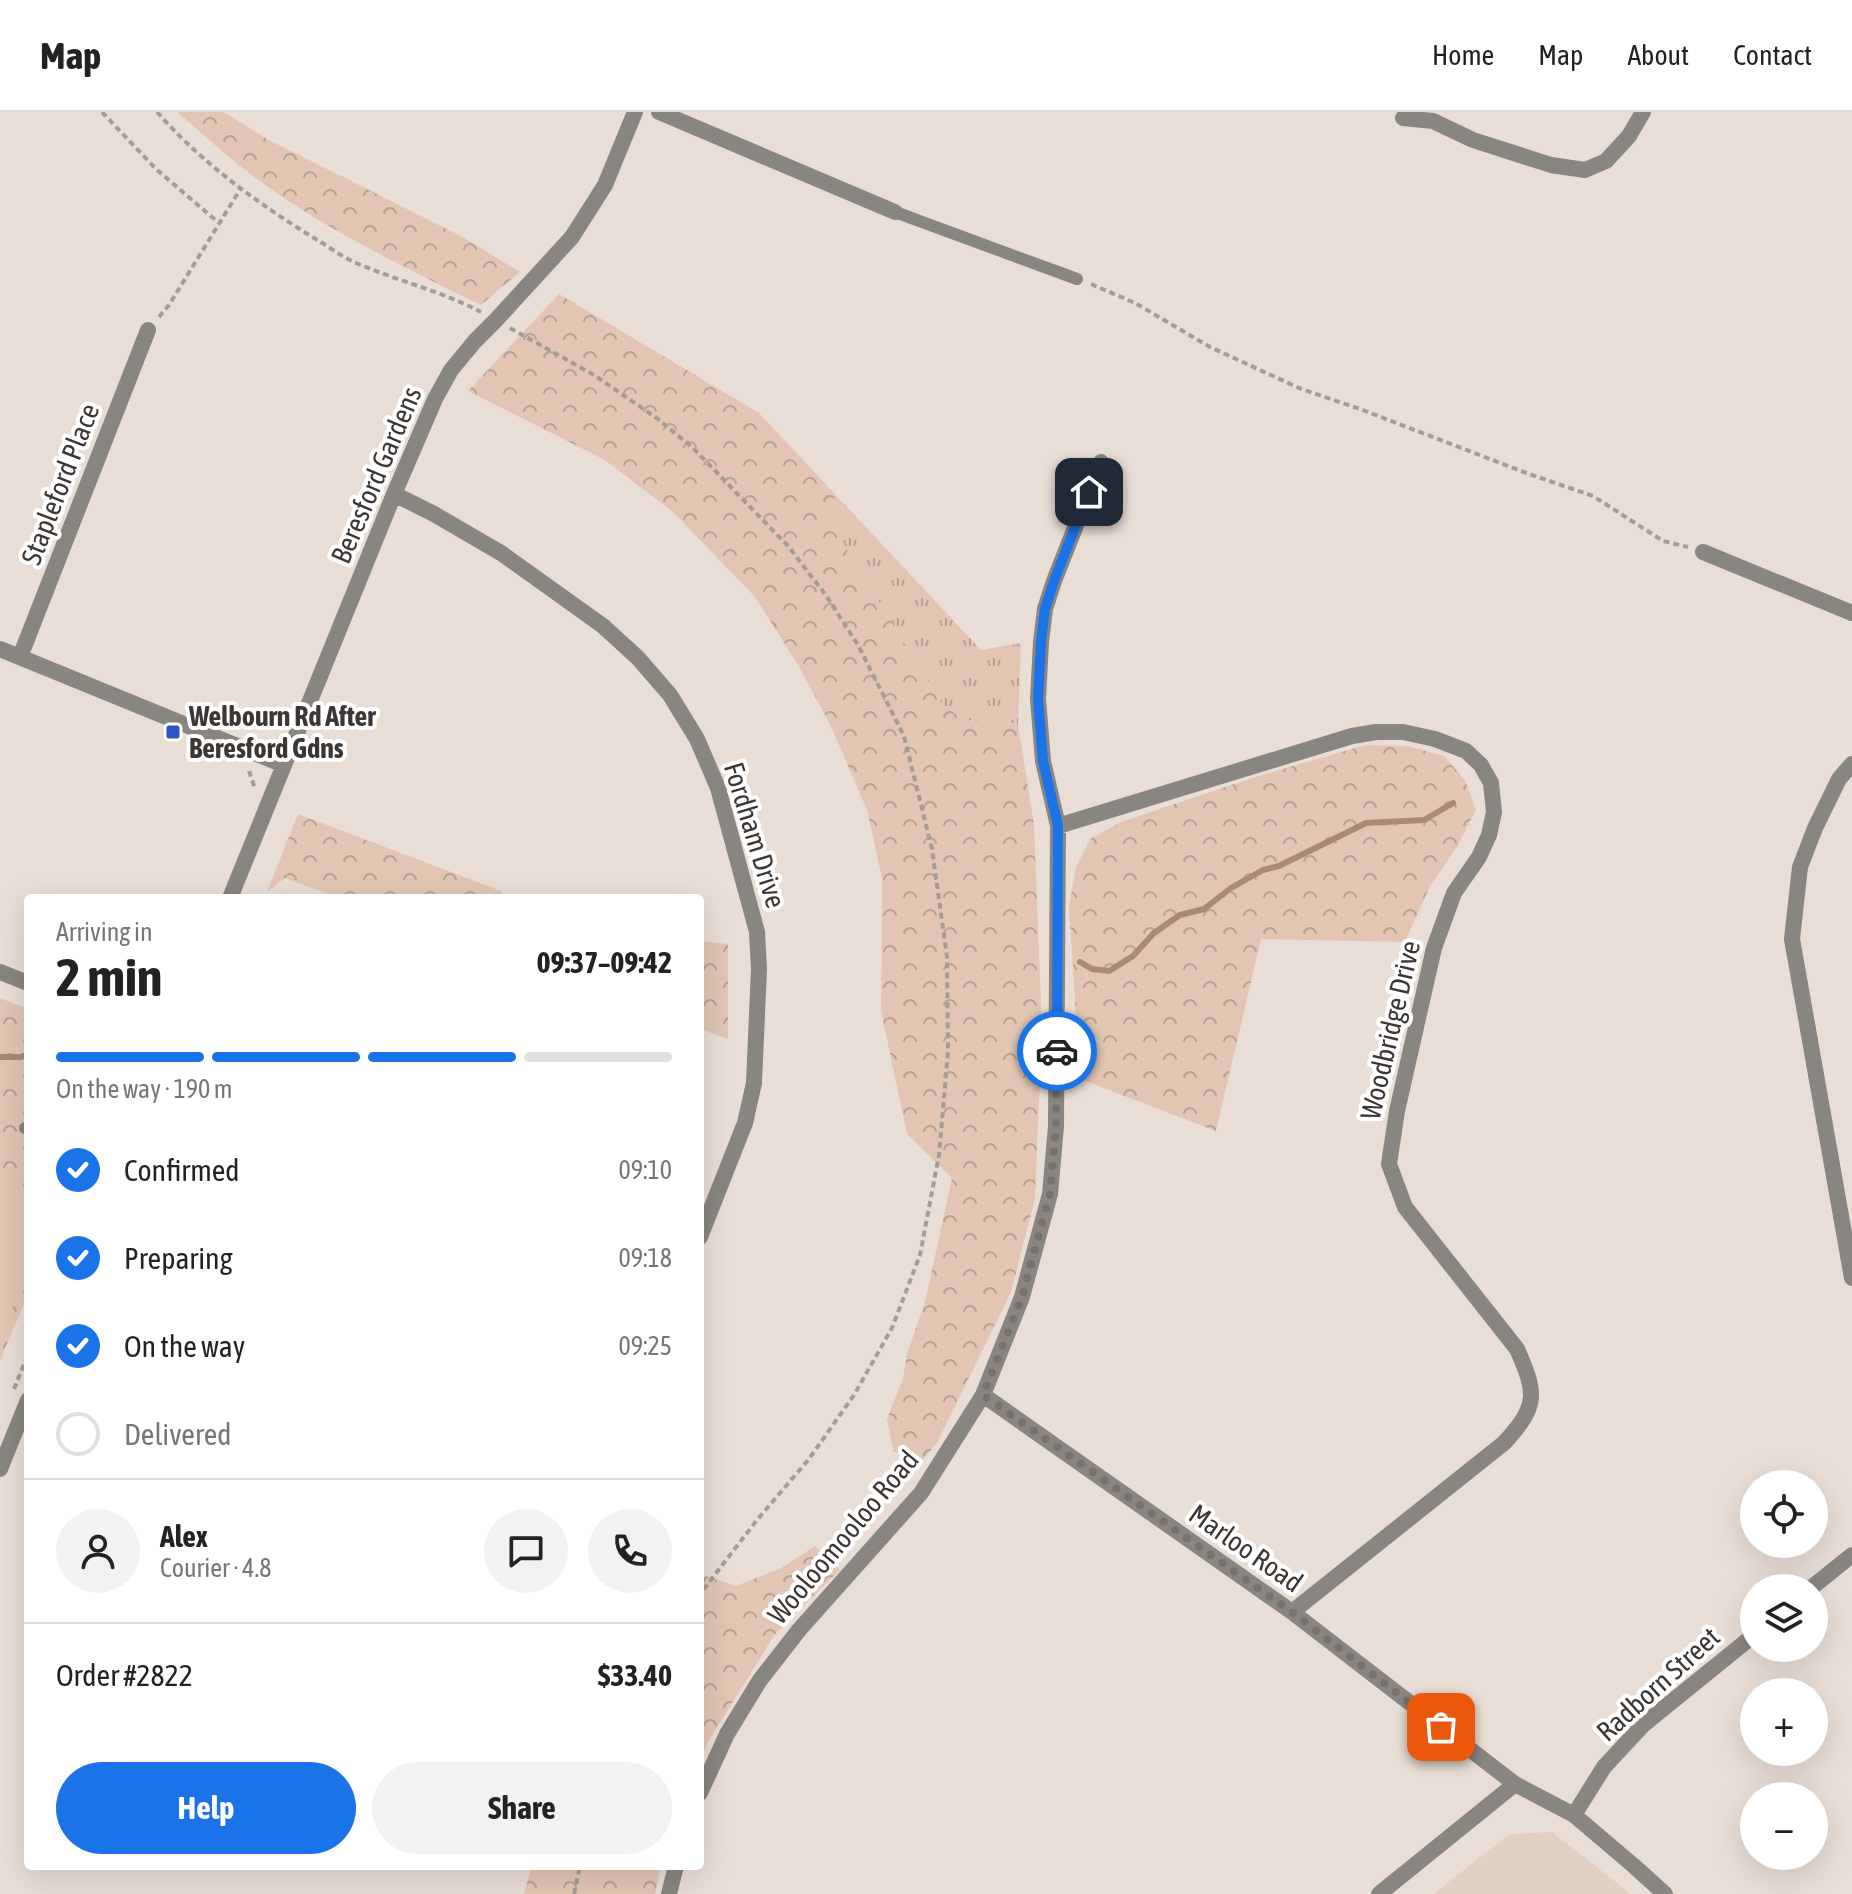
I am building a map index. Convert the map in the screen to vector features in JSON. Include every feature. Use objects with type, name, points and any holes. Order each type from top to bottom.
[{"type":"street","name":"Beresford Gardens","points":[[232,894],[435,399],[451,370],[475,341],[572,237],[605,185],[635,112]]},
{"type":"street","points":[[659,112],[895,212]]},
{"type":"street","points":[[1403,118],[1433,121],[1473,140],[1551,165],[1585,170],[1606,161],[1629,136],[1643,112]]},
{"type":"street","name":"Stapleford Place","points":[[20,657],[148,330]]},
{"type":"street","name":"Wooloomooloo Road","points":[[704,1784],[727,1734],[760,1680],[799,1630],[921,1493],[983,1395],[1022,1297],[1050,1194],[1056,1126],[1058,826],[1043,761],[1038,699],[1041,642],[1045,609],[1054,581],[1101,462]]},
{"type":"street","name":"Fordham Drive","points":[[394,494],[501,553],[565,597],[627,647],[670,695],[697,739],[718,788],[757,932],[759,969],[754,1083],[737,1145],[704,1227]]},
{"type":"street","points":[[1703,552],[1852,613]]},
{"type":"street","points":[[0,649],[284,765]]},
{"type":"street","name":"Woodbridge Drive","points":[[1058,826],[1352,736],[1376,732],[1403,732],[1466,751],[1481,765],[1491,783],[1494,812],[1489,835],[1479,857],[1454,893],[1434,948],[1397,1111],[1389,1164],[1405,1207],[1517,1349],[1528,1374],[1532,1401],[1522,1423],[1504,1443],[1292,1612]]},
{"type":"street","points":[[1852,764],[1839,779],[1800,867],[1792,939],[1852,1278]]},
{"type":"street","points":[[0,972],[24,981]]},
{"type":"street","name":"Marloo Road","points":[[983,1395],[1292,1612],[1515,1784],[1574,1815],[1665,1894]]},
{"type":"street","points":[[0,1469],[24,1410]]},
{"type":"street","points":[[1828,1574],[1852,1555]]},
{"type":"street","name":"Radborn Street","points":[[1574,1815],[1604,1767],[1643,1725],[1740,1646]]},
{"type":"street","points":[[1379,1894],[1515,1784]]},
{"type":"street","points":[[669,1894],[675,1870]]},
{"type":"lane","points":[[895,212],[1077,279]]},
{"type":"path","points":[[102,112],[156,169],[220,223]]},
{"type":"path","points":[[148,330],[169,305],[241,188]]},
{"type":"path","points":[[1077,279],[1135,303],[1210,347],[1299,388],[1593,496],[1663,541],[1703,552]]},
{"type":"path","points":[[244,766],[253,779],[253,799]]},
{"type":"path","points":[[574,1894],[579,1870]]},
{"type":"shaded area","points":[[1552,1832],[1631,1894],[1433,1894],[1510,1834]]},
{"type":"green space","points":[[177,112],[224,112],[267,139],[461,236],[520,272],[481,305],[310,215],[226,155]]},
{"type":"green space","points":[[559,294],[759,413],[834,493],[837,534],[941,703],[963,720],[1018,724],[1034,825],[1042,1027],[1035,1198],[1011,1292],[938,1441],[916,1468],[893,1450],[887,1419],[903,1378],[907,1354],[925,1302],[952,1178],[907,1134],[881,1011],[882,878],[867,810],[830,724],[798,665],[755,597],[674,513],[605,460],[468,391]]},
{"type":"green space","points":[[834,493],[981,650],[1021,643],[1018,724],[963,720],[941,703],[837,534]]},
{"type":"green space","points":[[1365,745],[1408,746],[1444,756],[1465,780],[1476,810],[1457,847],[1430,886],[1405,942],[1261,939],[1216,1131],[1080,1079],[1069,906],[1076,867],[1090,839],[1121,822],[1249,779]]},
{"type":"green space","points":[[298,814],[503,894],[328,894],[285,878],[267,892]]},
{"type":"green space","points":[[704,941],[728,944],[728,1039],[704,1030]]},
{"type":"green space","points":[[0,998],[24,1007],[24,1304],[0,1360]]},
{"type":"green space","points":[[0,1183],[24,1193],[24,1279],[0,1340]]},
{"type":"green space","points":[[815,1546],[840,1570],[775,1634],[704,1752],[704,1575],[736,1586],[781,1568]]},
{"type":"green space","points":[[531,1870],[660,1870],[655,1894],[524,1894]]},
{"type":"waterway","points":[[1080,962],[1092,969],[1109,971],[1133,956],[1154,933],[1180,915],[1204,909],[1231,888],[1263,870],[1279,866],[1366,823],[1424,820],[1453,803]]},
{"type":"waterway","points":[[0,1057],[24,1056]]},
{"type":"way so far","points":[[1057,1051],[1056,1126],[1050,1194],[1022,1297],[983,1395],[1292,1612],[1441,1727]]},
{"type":"place","name":"Welbourn Rd After Beresford Gdns","points":[[173,732]]},
{"type":"route","points":[[1057,1051],[1058,826],[1043,761],[1038,699],[1041,642],[1045,609],[1089,492]]}]
